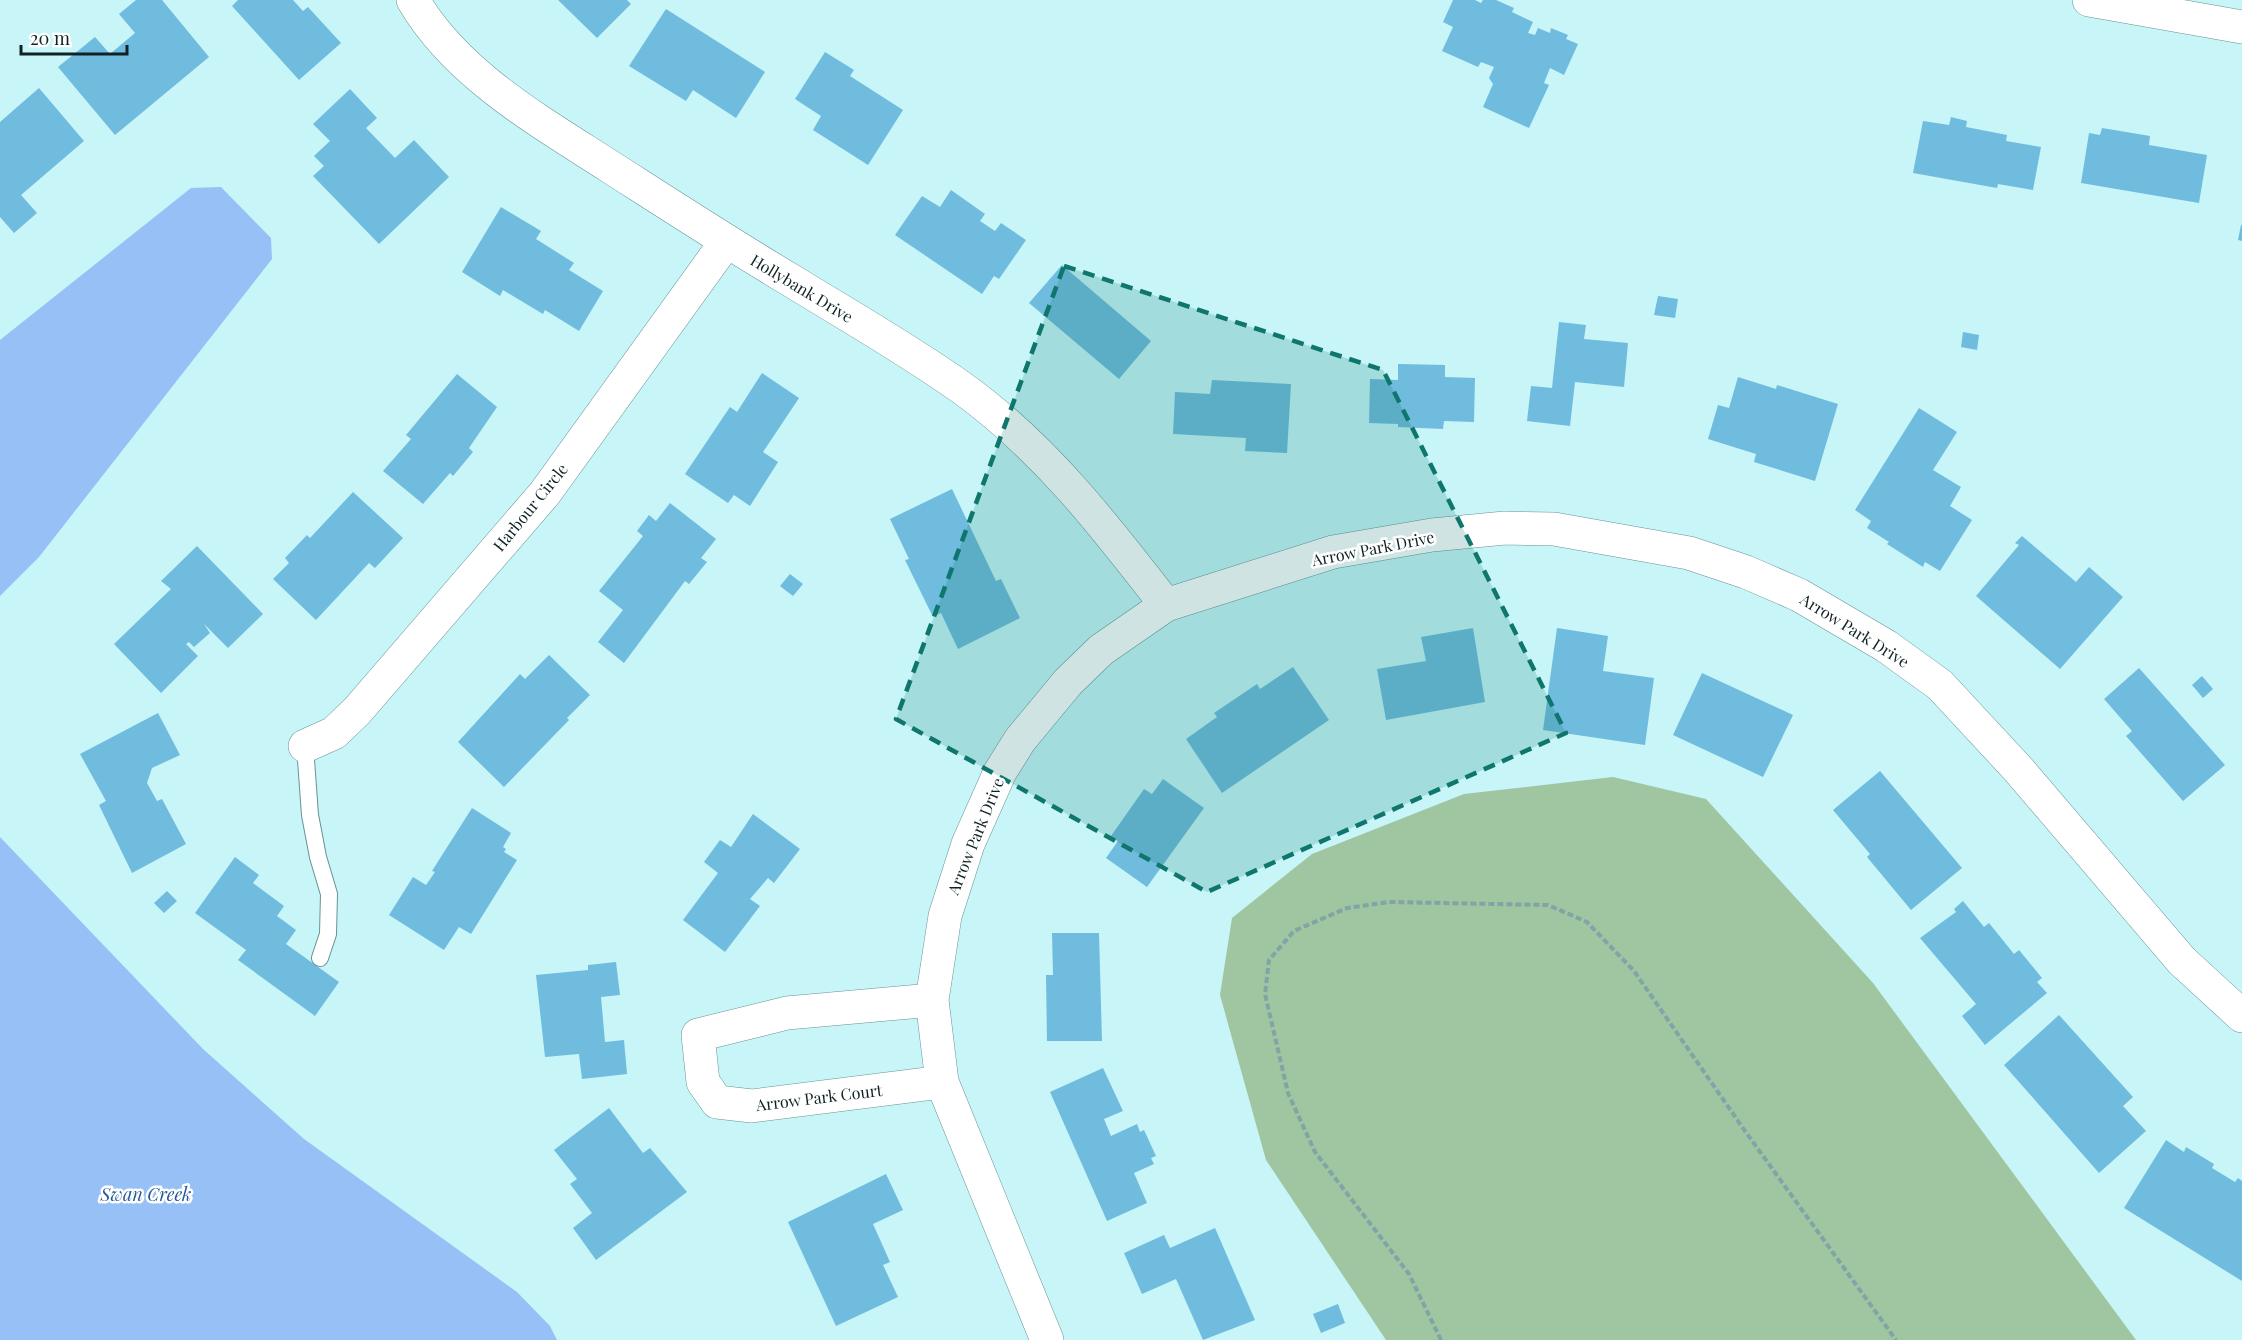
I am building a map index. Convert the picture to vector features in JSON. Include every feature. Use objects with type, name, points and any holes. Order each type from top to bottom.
[{"type":"street","name":"Hollybank Drive","points":[[412,0],[448,47],[519,106],[726,242],[896,344],[963,389],[1009,427],[1055,470],[1104,525],[1166,605]]},
{"type":"street","points":[[2089,0],[2242,27]]},
{"type":"street","name":"Harbour Circle","points":[[305,746],[334,733],[357,711],[545,493],[726,242]]},
{"type":"street","name":"Arrow Park Drive","points":[[1047,1340],[942,1082],[932,1000],[945,916],[955,882],[1000,772],[1020,740],[1068,682],[1101,650],[1166,605],[1333,552],[1432,535],[1505,528],[1554,529],[1689,553],[1746,572],[1799,595],[1886,646],[1940,685],[2018,769],[2182,961],[2242,1016]]},
{"type":"street","name":"Arrow Park Court","points":[[932,1000],[788,1013],[698,1035],[702,1082],[717,1102],[752,1106],[942,1082]]},
{"type":"lane","points":[[305,746],[310,815],[318,857],[329,894],[328,934],[320,958]]},
{"type":"path","points":[[1441,1340],[1409,1274],[1315,1152],[1288,1093],[1264,994],[1269,960],[1294,931],[1347,908],[1389,902],[1548,905],[1587,922],[1634,971],[1745,1131],[1896,1340]]},
{"type":"highlighted area","points":[[1064,266],[1383,370],[1566,733],[1207,892],[896,719]]},
{"type":"green space","points":[[1613,777],[1706,799],[1873,983],[2136,1340],[1386,1340],[1266,1160],[1220,995],[1232,918],[1312,854],[1464,794]]},
{"type":"water","points":[[221,187],[271,238],[272,259],[39,557],[0,596],[0,340],[191,188]]},
{"type":"water","name":"Swan Creek","points":[[0,837],[203,1049],[304,1139],[517,1292],[550,1326],[557,1340],[0,1340]]},
{"type":"building","points":[[136,0],[162,0],[209,57],[115,135],[58,67],[95,37],[110,54],[135,33],[119,14]]},
{"type":"building","points":[[238,0],[293,0],[303,11],[308,7],[341,43],[299,80],[232,6]]},
{"type":"building","points":[[558,0],[627,0],[631,4],[597,38]]},
{"type":"building","points":[[1453,0],[1475,0],[1481,3],[1483,0],[1496,0],[1514,8],[1512,12],[1533,22],[1528,33],[1535,35],[1538,28],[1550,33],[1551,28],[1568,35],[1566,39],[1578,44],[1564,75],[1550,68],[1544,83],[1549,85],[1529,128],[1483,107],[1493,84],[1489,78],[1494,67],[1481,62],[1478,67],[1442,51],[1453,27],[1443,22]]},
{"type":"building","points":[[666,9],[765,72],[736,118],[693,90],[686,101],[629,66]]},
{"type":"building","points":[[825,52],[854,70],[850,76],[903,110],[868,165],[813,130],[821,116],[795,99]]},
{"type":"building","points":[[39,88],[84,141],[21,195],[37,213],[14,233],[0,217],[0,122]]},
{"type":"building","points":[[350,89],[377,118],[366,128],[395,158],[414,140],[449,177],[379,244],[313,176],[324,166],[314,156],[330,141],[313,124]]},
{"type":"building","points":[[1951,117],[1967,121],[1966,127],[2007,135],[2006,141],[2041,147],[2033,190],[1998,184],[1997,188],[1913,173],[1923,121],[1949,125]]},
{"type":"building","points":[[2102,128],[2150,136],[2149,145],[2207,155],[2199,203],[2081,183],[2089,133],[2100,135]]},
{"type":"building","points":[[951,190],[985,214],[980,221],[995,231],[1001,223],[1026,240],[999,279],[994,276],[982,294],[895,235],[922,196],[940,207]]},
{"type":"building","points":[[501,207],[541,231],[536,239],[574,263],[569,270],[603,291],[579,331],[545,310],[543,314],[503,290],[500,296],[462,272]]},
{"type":"building","points":[[2242,225],[2242,241],[2238,240]]},
{"type":"building","points":[[1062,265],[1151,341],[1119,379],[1029,303]]},
{"type":"building","points":[[1658,296],[1678,299],[1675,318],[1654,315]]},
{"type":"building","points":[[1559,322],[1586,325],[1584,339],[1628,343],[1624,387],[1575,382],[1570,426],[1527,421],[1531,386],[1552,388]]},
{"type":"building","points":[[1963,332],[1979,335],[1977,350],[1961,347]]},
{"type":"building","points":[[1398,364],[1445,365],[1445,377],[1475,378],[1474,422],[1444,421],[1443,429],[1369,423],[1370,379],[1398,380]]},
{"type":"building","points":[[762,373],[799,398],[763,452],[778,462],[750,506],[734,495],[728,503],[685,474],[730,407],[737,412]]},
{"type":"building","points":[[457,374],[497,407],[469,448],[473,452],[453,476],[450,473],[423,504],[383,471],[411,439],[406,435]]},
{"type":"building","points":[[1738,377],[1776,389],[1777,385],[1838,404],[1815,481],[1754,462],[1756,454],[1708,439],[1718,405],[1729,408]]},
{"type":"building","points":[[1212,380],[1291,384],[1287,453],[1245,451],[1246,438],[1173,434],[1175,392],[1210,394]]},
{"type":"building","points":[[1919,408],[1957,432],[1933,470],[1961,487],[1950,506],[1972,520],[1940,571],[1925,562],[1923,567],[1887,544],[1889,542],[1867,528],[1871,521],[1855,510]]},
{"type":"building","points":[[952,489],[996,581],[1001,579],[1020,618],[958,649],[941,613],[933,617],[905,560],[909,559],[890,519]]},
{"type":"building","points":[[353,492],[403,538],[375,568],[369,563],[316,620],[273,579],[289,563],[285,558],[307,535],[310,538]]},
{"type":"building","points":[[670,503],[716,539],[701,558],[707,562],[689,584],[685,581],[624,663],[598,642],[623,610],[599,591],[643,536],[637,531],[649,515],[656,521]]},
{"type":"building","points":[[2022,536],[2076,582],[2089,567],[2123,597],[2060,669],[1976,596],[2019,545],[2015,543]]},
{"type":"building","points":[[197,546],[263,614],[228,648],[204,624],[210,633],[194,647],[189,642],[186,644],[198,656],[161,693],[114,644],[171,589],[161,581]]},
{"type":"building","points":[[790,574],[803,584],[793,596],[780,586]]},
{"type":"building","points":[[1473,628],[1485,702],[1386,720],[1377,669],[1426,661],[1421,637]]},
{"type":"building","points":[[1557,628],[1608,636],[1603,671],[1654,678],[1645,745],[1543,730]]},
{"type":"building","points":[[549,655],[590,695],[504,787],[458,742],[520,674],[525,679]]},
{"type":"building","points":[[1293,667],[1329,720],[1222,793],[1186,739],[1217,717],[1214,713],[1257,684],[1260,689]]},
{"type":"building","points":[[2139,668],[2225,765],[2183,801],[2126,736],[2132,731],[2104,699]]},
{"type":"building","points":[[1702,673],[1793,715],[1763,777],[1673,735]]},
{"type":"building","points":[[2202,676],[2213,689],[2203,698],[2192,685]]},
{"type":"building","points":[[158,713],[180,755],[152,768],[147,783],[157,801],[162,799],[186,844],[132,873],[99,805],[106,801],[80,754]]},
{"type":"building","points":[[1880,771],[1962,868],[1911,910],[1867,857],[1870,854],[1833,810]]},
{"type":"building","points":[[1163,779],[1204,808],[1147,887],[1106,858],[1118,841],[1111,836],[1144,789],[1152,794]]},
{"type":"building","points":[[472,808],[511,833],[503,847],[506,849],[504,852],[517,860],[471,934],[459,927],[444,950],[389,915],[413,877],[426,885],[435,872],[432,871]]},
{"type":"building","points":[[753,814],[800,849],[774,883],[768,878],[750,899],[760,906],[725,952],[683,920],[718,873],[704,862],[720,840],[731,847]]},
{"type":"building","points":[[235,857],[259,875],[253,883],[284,906],[277,916],[296,930],[286,944],[339,982],[315,1016],[238,960],[246,950],[195,913]]},
{"type":"building","points":[[167,891],[177,901],[164,913],[154,903]]},
{"type":"building","points":[[1963,901],[1984,927],[1989,923],[2014,954],[2019,950],[2042,978],[2037,982],[2047,993],[1985,1045],[1962,1016],[1976,1004],[1920,938],[1956,912],[1954,909]]},
{"type":"building","points":[[1052,933],[1099,933],[1102,1041],[1047,1041],[1046,975],[1053,975]]},
{"type":"building","points":[[616,962],[620,995],[601,997],[605,1042],[624,1040],[627,1074],[582,1079],[579,1054],[545,1057],[536,975],[588,970],[588,965]]},
{"type":"building","points":[[2059,1015],[2133,1097],[2123,1106],[2146,1131],[2099,1173],[2004,1065]]},
{"type":"building","points":[[1103,1068],[1123,1111],[1104,1119],[1111,1136],[1137,1124],[1140,1132],[1144,1130],[1156,1156],[1151,1158],[1154,1164],[1134,1173],[1147,1203],[1107,1221],[1050,1092]]},
{"type":"building","points":[[609,1108],[643,1153],[650,1148],[687,1192],[596,1260],[573,1228],[592,1213],[570,1184],[577,1179],[554,1150]]},
{"type":"building","points":[[2166,1140],[2184,1152],[2186,1147],[2214,1164],[2212,1168],[2235,1182],[2238,1178],[2242,1181],[2242,1281],[2124,1208]]},
{"type":"building","points":[[886,1174],[903,1210],[873,1224],[890,1262],[883,1265],[898,1297],[836,1326],[788,1222]]},
{"type":"building","points":[[1215,1228],[1255,1320],[1203,1340],[1176,1279],[1142,1294],[1124,1253],[1164,1235],[1170,1248]]},
{"type":"building","points":[[1338,1304],[1345,1323],[1321,1333],[1313,1314]]}]
